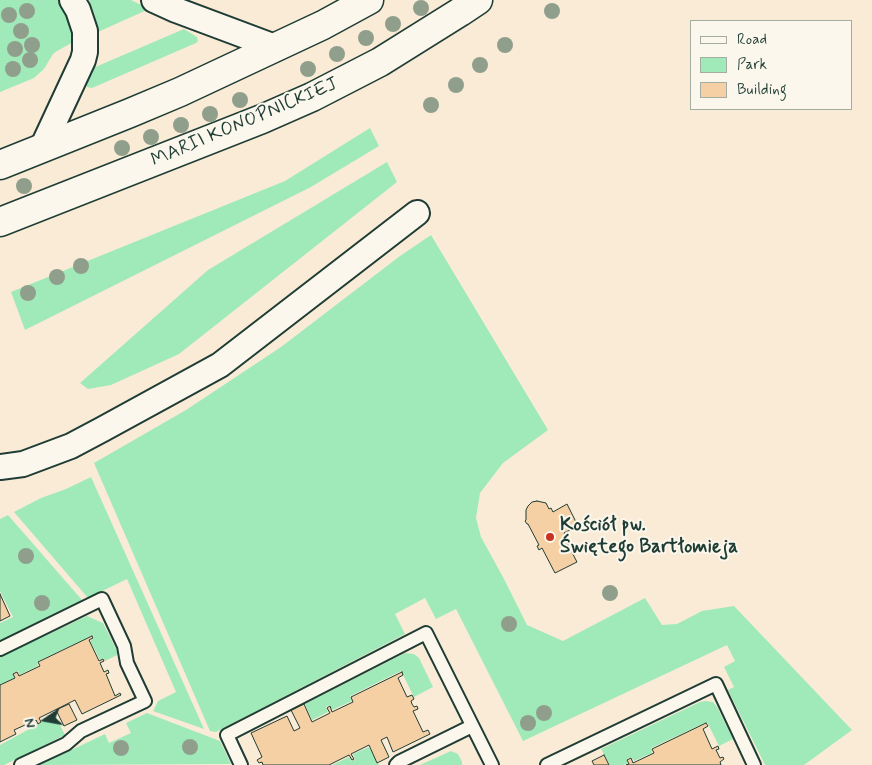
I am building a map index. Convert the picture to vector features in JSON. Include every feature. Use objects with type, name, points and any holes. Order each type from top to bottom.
[{"type":"main road","points":[[0,165],[180,92],[369,0]]},
{"type":"main road","name":"MARII KONOPNICKIEJ","points":[[0,222],[253,123],[312,97],[387,57],[478,0]]},
{"type":"street","points":[[42,148],[85,52],[85,31],[78,10],[72,0]]},
{"type":"street","points":[[154,0],[275,47]]},
{"type":"street","points":[[0,468],[23,464],[71,446],[220,365],[417,213]]},
{"type":"lane","points":[[0,649],[102,600],[124,646],[127,663],[145,701],[81,731],[66,744],[21,765]]},
{"type":"lane","points":[[241,765],[227,736],[426,633],[492,765]]},
{"type":"lane","points":[[547,765],[716,684],[754,765]]},
{"type":"lane","points":[[396,765],[472,726]]},
{"type":"green space","points":[[0,0],[63,0],[75,41],[53,54],[44,69],[34,78],[0,92]]},
{"type":"green space","points":[[89,0],[131,0],[149,9],[98,32]]},
{"type":"green space","points":[[184,29],[197,37],[198,41],[196,43],[92,88],[87,87],[86,83],[93,68]]},
{"type":"green space","points":[[370,128],[379,146],[311,187],[25,330],[11,292],[285,181]]},
{"type":"green space","points":[[387,162],[397,182],[179,354],[111,385],[88,389],[80,383],[208,270]]},
{"type":"green space","points":[[431,235],[548,430],[503,463],[480,493],[476,518],[481,537],[527,625],[563,641],[645,598],[662,625],[677,624],[702,611],[734,606],[852,730],[804,765],[765,765],[728,690],[734,687],[724,667],[735,661],[727,645],[523,741],[456,609],[436,619],[425,598],[395,614],[405,634],[216,732],[210,731],[94,463],[186,410],[281,347],[400,256]]},
{"type":"green space","points":[[91,477],[204,729],[153,711],[158,701],[176,692],[127,579],[88,598],[14,512],[41,498]]},
{"type":"green space","points":[[8,515],[82,600],[0,640],[0,623],[13,617],[0,591],[0,519]]},
{"type":"green space","points":[[87,616],[103,623],[117,651],[117,655],[105,661],[103,658],[100,660],[90,641],[94,638],[93,635],[37,662],[38,666],[19,675],[18,671],[13,673],[14,678],[0,685],[0,657]]},
{"type":"green space","points":[[405,653],[414,654],[419,658],[433,687],[414,697],[401,671],[350,696],[352,701],[332,710],[330,705],[326,707],[328,712],[312,720],[305,704]]},
{"type":"green space","points":[[705,701],[713,702],[717,707],[733,739],[719,746],[707,722],[651,748],[652,753],[634,761],[631,757],[627,759],[628,763],[624,765],[610,765],[601,749]]},
{"type":"green space","points":[[147,713],[220,741],[231,764],[40,765],[105,734],[109,743],[131,733],[126,723]]},
{"type":"green space","points":[[55,715],[65,735],[4,765],[0,765],[0,745]]},
{"type":"green space","points":[[369,747],[379,765],[332,765],[349,757],[352,761],[355,759],[353,754]]},
{"type":"green space","points":[[451,751],[458,754],[462,765],[420,765]]},
{"type":"building","name":"Kościół pw. Świętego Bartłomieja","points":[[532,502],[546,503],[553,512],[567,504],[578,526],[564,533],[566,536],[564,537],[577,562],[555,573],[542,548],[539,550],[537,546],[539,545],[525,521],[528,506]]},
{"type":"building","points":[[0,594],[10,616],[0,621]]},
{"type":"building","points":[[92,636],[93,638],[89,640],[99,661],[103,659],[104,661],[100,663],[104,672],[108,670],[109,673],[106,674],[115,696],[120,693],[121,695],[82,714],[75,700],[39,718],[41,722],[38,724],[36,720],[14,730],[16,734],[0,742],[0,685],[15,678],[13,674],[17,672],[19,676],[40,666],[38,662]]},
{"type":"building","points":[[402,672],[403,675],[398,678],[407,697],[412,695],[414,699],[411,701],[412,704],[414,707],[417,706],[418,709],[413,711],[423,732],[428,730],[430,734],[393,752],[387,737],[381,740],[389,757],[377,763],[369,745],[351,754],[354,759],[352,760],[349,755],[329,765],[263,765],[262,762],[259,763],[257,760],[262,757],[251,733],[287,716],[294,731],[300,728],[291,710],[304,704],[312,722],[330,713],[327,708],[330,706],[332,712],[353,702],[351,697]]},
{"type":"building","points":[[69,704],[77,720],[64,726],[56,710]]},
{"type":"building","points":[[706,723],[708,726],[703,729],[712,749],[718,746],[719,749],[716,750],[720,758],[723,757],[724,759],[720,762],[721,765],[626,765],[629,764],[627,760],[631,758],[633,763],[654,753],[652,749]]},
{"type":"building","points":[[604,755],[609,765],[594,765],[592,761]]},
{"type":"place","name":"Kościół pw. Świętego Bartłomieja","points":[[550,537]]}]
